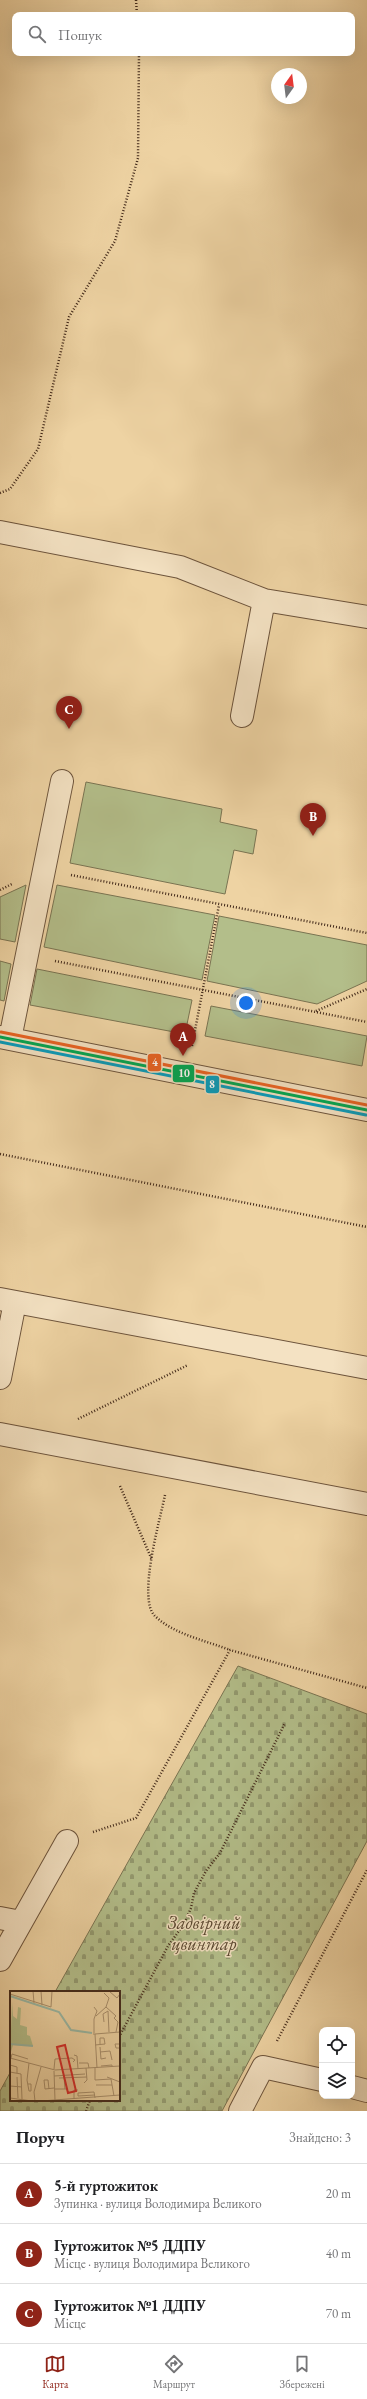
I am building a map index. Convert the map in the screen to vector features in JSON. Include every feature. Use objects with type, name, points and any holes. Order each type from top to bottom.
[{"type":"street","points":[[0,532],[180,567],[264,600],[367,617]]},
{"type":"street","points":[[242,716],[264,600]]},
{"type":"street","points":[[62,781],[27,955],[5,1038],[367,1110]]},
{"type":"street","points":[[0,1378],[7,1301],[367,1368]]},
{"type":"street","points":[[0,1434],[367,1504]]},
{"type":"street","points":[[0,1960],[67,1841]]},
{"type":"street","points":[[0,1918],[21,1922]]},
{"type":"street","points":[[240,2111],[263,2067],[319,2079]]},
{"type":"street","points":[[355,2088],[367,2091]]},
{"type":"path","points":[[136,0],[137,12]]},
{"type":"path","points":[[0,493],[10,489],[38,449],[69,317],[115,241],[138,158],[139,56]]},
{"type":"path","points":[[45,869],[219,905],[367,933]]},
{"type":"path","points":[[186,1074],[219,905]]},
{"type":"path","points":[[27,955],[367,1022]]},
{"type":"path","points":[[315,1012],[367,990]]},
{"type":"path","points":[[0,1154],[367,1227]]},
{"type":"path","points":[[77,1420],[190,1364]]},
{"type":"path","points":[[107,1454],[152,1561]]},
{"type":"path","points":[[170,1467],[152,1561],[147,1596],[150,1610],[155,1617],[180,1631],[230,1650],[367,1688]]},
{"type":"path","points":[[67,1841],[136,1818],[230,1650]]},
{"type":"path","points":[[120,2035],[168,1946],[184,1924],[191,1908],[194,1893],[206,1871],[220,1853],[286,1723]]},
{"type":"path","points":[[263,2067],[367,1870]]},
{"type":"path","points":[[86,2111],[90,2101]]},
{"type":"green space","points":[[86,782],[222,809],[220,822],[257,830],[253,854],[234,850],[225,894],[70,863]]},
{"type":"green space","points":[[26,885],[15,942],[0,939],[0,897]]},
{"type":"green space","points":[[57,885],[215,915],[202,980],[44,947]]},
{"type":"green space","points":[[219,916],[367,945],[367,981],[317,1004],[207,981]]},
{"type":"green space","points":[[0,961],[11,964],[4,1001],[0,1000]]},
{"type":"green space","points":[[37,969],[192,1000],[185,1034],[30,1005]]},
{"type":"green space","points":[[211,1006],[367,1036],[362,1066],[205,1036]]},
{"type":"green space","name":"Задвірний цвинтар","points":[[238,1666],[367,1714],[367,1841],[222,2111],[0,2111],[0,2091],[10,2073],[10,2101],[120,2101],[120,1991],[56,1991]]},
{"type":"transit line","name":"4","points":[[1,1032],[367,1105]]},
{"type":"transit line","name":"10","points":[[0,1037],[367,1110]]},
{"type":"transit line","name":"8","points":[[0,1042],[366,1115]]},
{"type":"place","name":"Гуртожиток №1 ДДПУ","points":[[69,729]]},
{"type":"place","name":"Гуртожиток №5 ДДПУ","points":[[313,836]]},
{"type":"place","name":"5-й гуртожиток","points":[[183,1056]]}]
